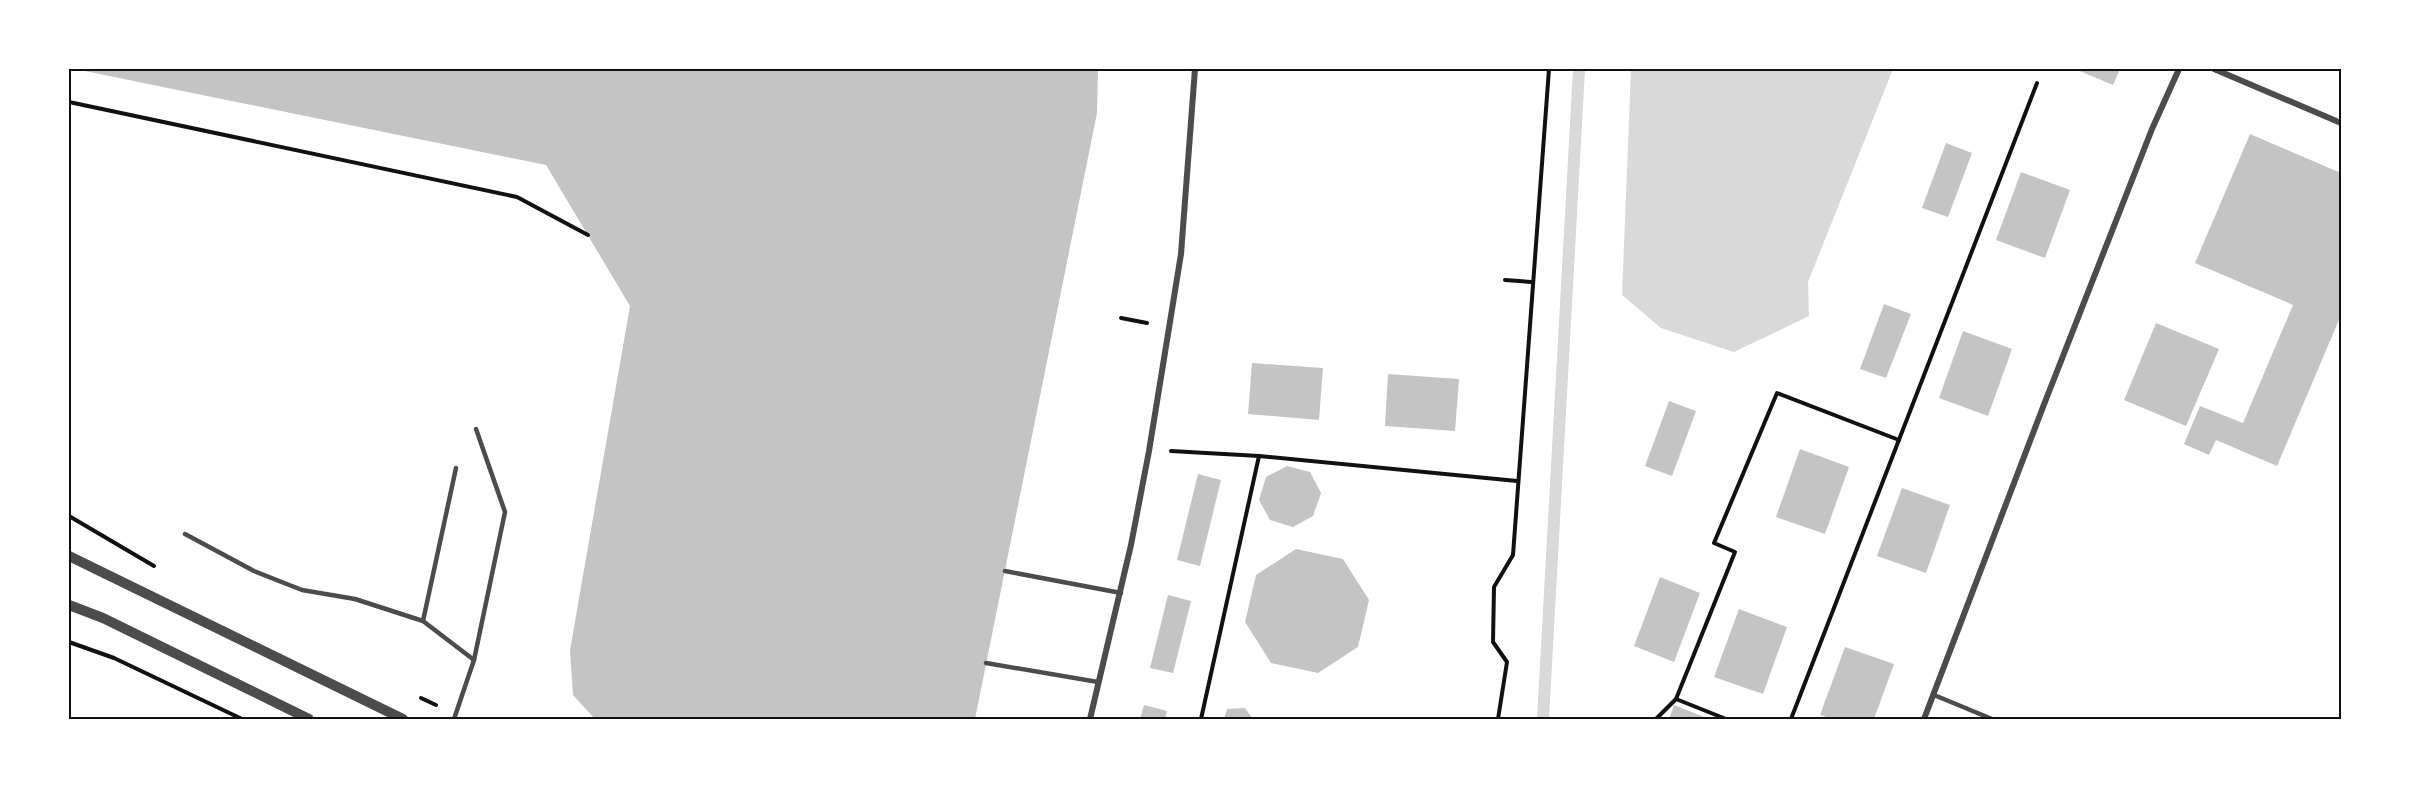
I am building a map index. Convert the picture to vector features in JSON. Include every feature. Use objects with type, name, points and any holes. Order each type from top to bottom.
[{"type":"street","points":[[1090,719],[1121,592],[1149,451],[1181,254],[1195,69]]},
{"type":"street","points":[[1924,719],[2152,129],[2179,69]]},
{"type":"street","points":[[2214,69],[2341,123]]},
{"type":"street","points":[[69,556],[403,719]]},
{"type":"street","points":[[69,605],[103,618],[309,719]]},
{"type":"lane","points":[[454,719],[474,660],[505,512],[476,429]]},
{"type":"lane","points":[[423,621],[456,468]]},
{"type":"lane","points":[[185,534],[254,570],[302,590],[355,598],[423,621],[474,660]]},
{"type":"lane","points":[[1005,571],[1121,592]]},
{"type":"lane","points":[[986,663],[1098,682]]},
{"type":"lane","points":[[1934,695],[1992,719]]},
{"type":"path","points":[[1498,719],[1507,662],[1492,642],[1494,587],[1513,555],[1549,69]]},
{"type":"path","points":[[1791,719],[2037,83]]},
{"type":"path","points":[[69,102],[518,197],[588,235]]},
{"type":"path","points":[[1505,280],[1532,282]]},
{"type":"path","points":[[1121,318],[1148,323]]},
{"type":"path","points":[[1656,719],[1676,699],[1735,552],[1714,543],[1777,393],[1899,440]]},
{"type":"path","points":[[1149,451],[1224,453],[1517,481]]},
{"type":"path","points":[[1201,719],[1258,456]]},
{"type":"path","points":[[69,516],[136,555]]},
{"type":"path","points":[[69,642],[114,658],[242,719]]},
{"type":"path","points":[[1676,699],[1726,719]]},
{"type":"shaded area","points":[[1631,69],[1893,69],[1808,282],[1809,316],[1734,352],[1661,328],[1622,295]]},
{"type":"building","points":[[75,69],[1098,69],[1097,113],[975,719],[595,719],[573,695],[570,650],[630,306],[546,165]]},
{"type":"building","points":[[2075,69],[2120,69],[2113,85]]},
{"type":"building","points":[[2250,134],[2341,173],[2341,315],[2277,466],[2216,440],[2209,455],[2184,444],[2200,406],[2243,423],[2293,305],[2195,263]]},
{"type":"building","points":[[1946,143],[1972,153],[1948,217],[1922,208]]},
{"type":"building","points":[[2021,172],[2070,190],[2045,258],[1996,240]]},
{"type":"building","points":[[1884,304],[1911,314],[1886,378],[1860,369]]},
{"type":"building","points":[[2156,323],[2219,349],[2186,426],[2124,400]]},
{"type":"building","points":[[1963,331],[2012,349],[1988,416],[1939,398]]},
{"type":"building","points":[[1252,363],[1323,368],[1319,420],[1248,414]]},
{"type":"building","points":[[1388,374],[1459,379],[1455,431],[1385,426]]},
{"type":"building","points":[[1669,401],[1696,411],[1672,476],[1645,466]]},
{"type":"building","points":[[1800,449],[1849,467],[1825,534],[1776,517]]},
{"type":"building","points":[[1287,466],[1310,472],[1321,493],[1313,516],[1293,527],[1270,520],[1259,500],[1266,477]]},
{"type":"building","points":[[1198,474],[1221,480],[1200,566],[1177,560]]},
{"type":"building","points":[[1902,488],[1950,505],[1926,573],[1877,556]]},
{"type":"building","points":[[1296,549],[1343,559],[1369,600],[1358,647],[1318,673],[1271,663],[1245,622],[1256,575]]},
{"type":"building","points":[[1660,577],[1700,593],[1674,662],[1634,646]]},
{"type":"building","points":[[1168,595],[1191,601],[1173,673],[1150,668]]},
{"type":"building","points":[[1739,609],[1787,627],[1763,694],[1714,677]]},
{"type":"building","points":[[1845,647],[1894,664],[1874,719],[1833,719],[1820,715]]},
{"type":"building","points":[[1144,705],[1167,711],[1165,719],[1140,719]]},
{"type":"building","points":[[1674,705],[1709,719],[1669,719]]},
{"type":"building","points":[[1245,708],[1253,719],[1224,719],[1227,709]]},
{"type":"waterway","points":[[1543,719],[1579,69]]}]
